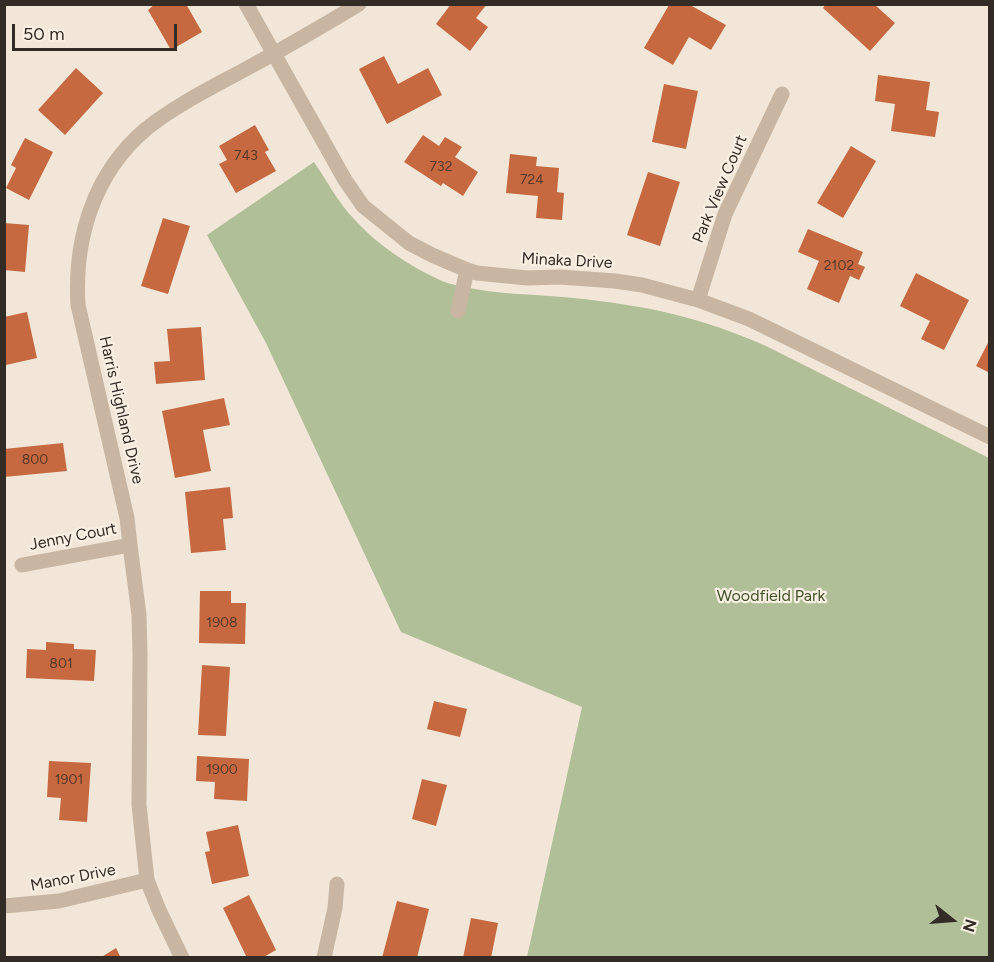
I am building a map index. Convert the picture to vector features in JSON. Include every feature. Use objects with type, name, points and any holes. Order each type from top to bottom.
[{"type":"street","name":"Minaka Drive","points":[[246,4],[330,157],[363,206],[409,243],[477,273],[527,278],[560,277],[615,281],[642,285],[698,300],[749,319],[990,437]]},
{"type":"street","name":"Harris Highland Drive","points":[[182,957],[147,880],[139,805],[139,615],[127,518],[78,305],[78,254],[84,226],[99,187],[125,150],[146,130],[192,98],[359,4]]},
{"type":"street","name":"Park View Court","points":[[698,300],[725,214],[782,94]]},
{"type":"street","points":[[459,311],[467,270]]},
{"type":"street","name":"Jenny Court","points":[[22,566],[130,545]]},
{"type":"street","name":"Manor Drive","points":[[4,906],[59,901],[147,880]]},
{"type":"street","points":[[324,957],[335,908],[337,884]]},
{"type":"green space","name":"Woodfield Park","points":[[314,162],[342,205],[362,228],[394,254],[442,281],[491,292],[624,304],[718,327],[766,346],[989,458],[989,957],[527,957],[582,707],[401,632],[266,343],[207,235]]},
{"type":"building","points":[[155,4],[186,4],[202,32],[171,50],[148,10]]},
{"type":"building","points":[[451,4],[487,4],[476,18],[488,27],[470,51],[436,24]]},
{"type":"building","points":[[826,4],[874,4],[895,23],[870,51],[823,8]]},
{"type":"building","points":[[669,5],[690,5],[726,25],[711,50],[689,37],[673,65],[644,48]]},
{"type":"building","points":[[384,56],[398,84],[428,68],[442,95],[387,124],[359,69]]},
{"type":"building","points":[[76,68],[103,93],[65,135],[38,110]]},
{"type":"building","points":[[878,75],[930,82],[926,110],[939,112],[935,137],[891,131],[895,104],[875,101]]},
{"type":"building","points":[[664,84],[698,91],[686,149],[652,142]]},
{"type":"building","points":[[255,125],[269,150],[265,152],[276,171],[236,193],[219,164],[227,160],[219,146]]},
{"type":"building","points":[[423,135],[439,146],[445,137],[462,147],[455,157],[478,172],[463,196],[443,183],[441,186],[404,162]]},
{"type":"building","points":[[25,138],[53,152],[29,200],[6,188],[16,168],[11,165]]},
{"type":"building","points":[[851,146],[876,161],[843,218],[817,203]]},
{"type":"building","points":[[510,154],[537,157],[536,166],[559,168],[557,192],[564,193],[562,220],[536,218],[538,196],[506,193]]},
{"type":"building","points":[[648,172],[680,182],[660,246],[627,235]]},
{"type":"building","points":[[163,218],[190,226],[168,294],[141,286]]},
{"type":"building","points":[[4,223],[29,225],[25,272],[4,270]]},
{"type":"building","points":[[808,229],[863,252],[858,264],[865,267],[859,280],[850,276],[839,303],[807,289],[819,261],[798,252]]},
{"type":"building","points":[[916,273],[969,300],[944,350],[921,339],[930,321],[900,306]]},
{"type":"building","points":[[27,312],[37,358],[6,365],[4,317]]},
{"type":"building","points":[[201,327],[205,380],[156,384],[154,362],[170,361],[167,329]]},
{"type":"building","points":[[990,339],[990,373],[976,366]]},
{"type":"building","points":[[224,398],[230,425],[203,430],[211,471],[175,478],[162,411]]},
{"type":"building","points":[[63,443],[67,471],[4,477],[4,449]]},
{"type":"building","points":[[230,487],[233,518],[223,519],[226,550],[191,553],[185,492]]},
{"type":"building","points":[[200,591],[231,591],[231,603],[246,603],[245,644],[199,643]]},
{"type":"building","points":[[46,642],[74,644],[74,649],[96,650],[94,681],[26,678],[27,649],[46,650]]},
{"type":"building","points":[[202,665],[230,667],[226,736],[198,735]]},
{"type":"building","points":[[434,701],[467,709],[460,737],[427,729]]},
{"type":"building","points":[[197,756],[249,759],[247,801],[214,799],[215,782],[196,781]]},
{"type":"building","points":[[49,761],[91,763],[87,822],[59,820],[61,798],[47,797]]},
{"type":"building","points":[[422,779],[447,785],[436,826],[412,819]]},
{"type":"building","points":[[238,825],[249,876],[212,884],[205,852],[210,851],[206,832]]},
{"type":"building","points":[[249,895],[276,950],[262,958],[247,958],[223,908]]},
{"type":"building","points":[[397,901],[429,909],[417,958],[382,958]]},
{"type":"building","points":[[471,918],[498,923],[491,958],[463,958]]},
{"type":"building","points":[[116,948],[121,958],[100,958]]}]
